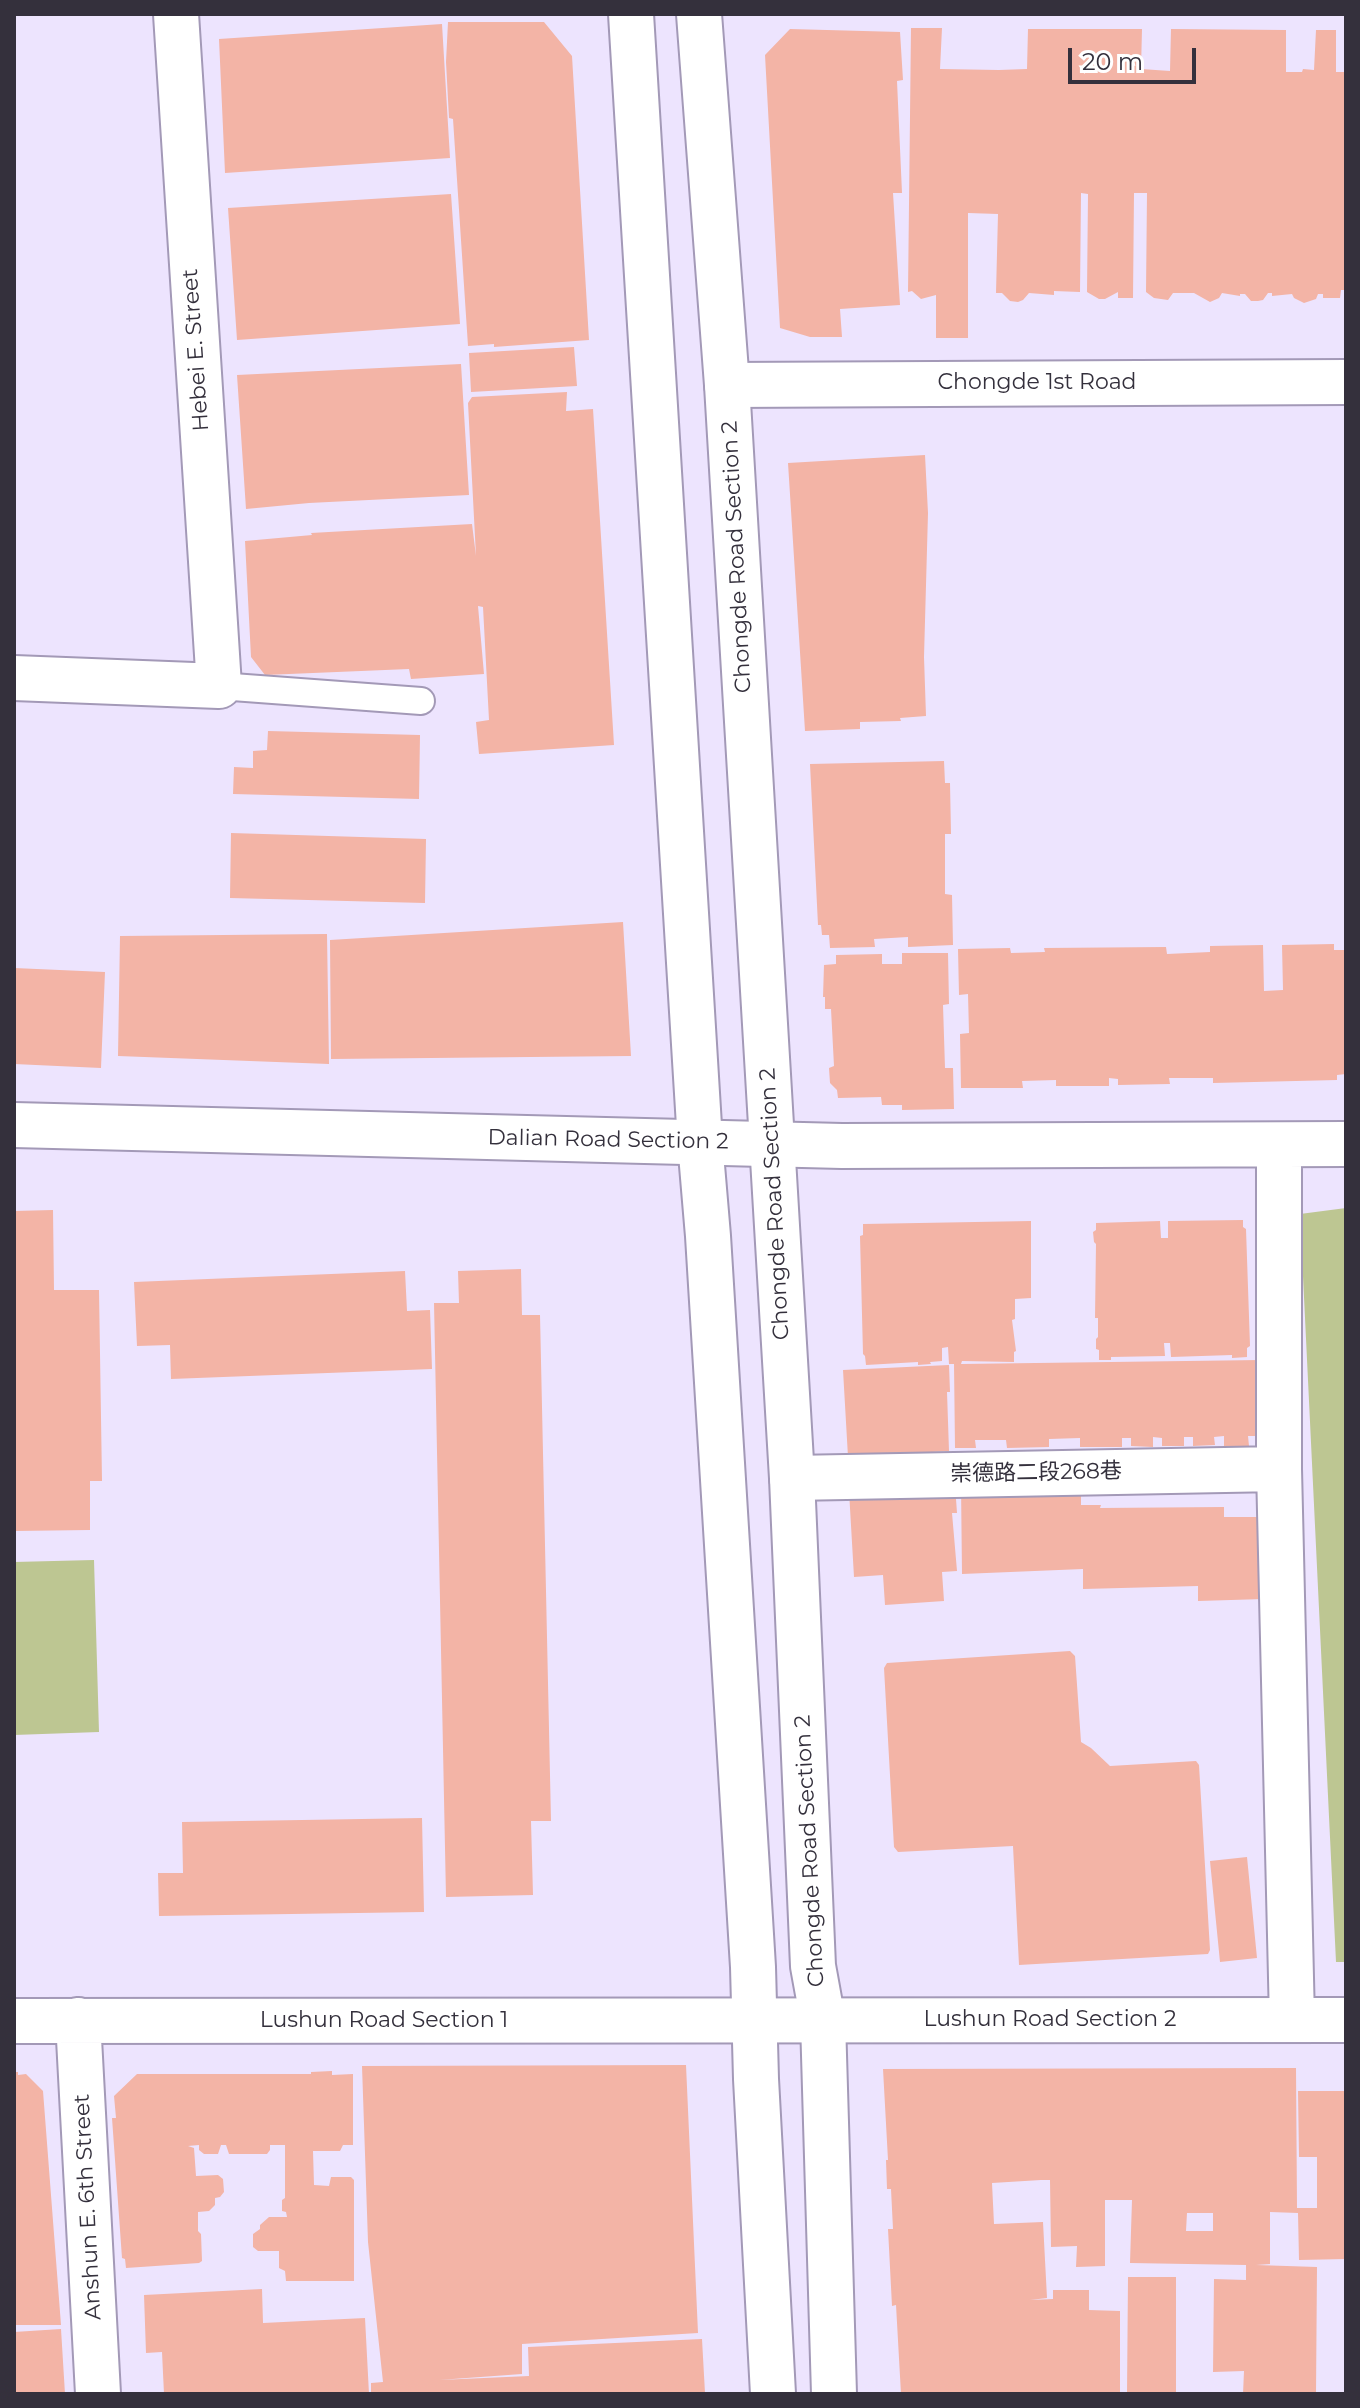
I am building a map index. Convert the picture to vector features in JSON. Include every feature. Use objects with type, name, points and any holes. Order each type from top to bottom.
[{"type":"street","name":"Hebei E. Street","points":[[176,14],[219,686]]},
{"type":"street","points":[[631,14],[755,2021],[773,2394]]},
{"type":"street","name":"Chongde Road Section 2","points":[[699,14],[727,385],[792,1478],[813,1966],[823,2021],[834,2394]]},
{"type":"street","name":"Chongde 1st Road","points":[[727,385],[1346,382]]},
{"type":"street","points":[[14,678],[219,686]]},
{"type":"street","name":"Dalian Road Section 2","points":[[14,1125],[772,1144],[1346,1144]]},
{"type":"street","points":[[1279,1145],[1279,1469],[1292,2020]]},
{"type":"street","name":"崇德路二段268巷","points":[[792,1478],[1279,1469]]},
{"type":"street","name":"Anshun E. 6th Street","points":[[78,2020],[102,2253],[104,2326],[98,2394]]},
{"type":"street","name":"Lushun Road Section 2","points":[[755,2021],[1346,2020]]},
{"type":"street","name":"Lushun Road Section 1","points":[[14,2021],[755,2021]]},
{"type":"lane","points":[[219,686],[421,701]]},
{"type":"green space","points":[[1346,1208],[1346,1962],[1336,1962],[1300,1214]]},
{"type":"green space","points":[[94,1560],[99,1732],[14,1735],[14,1562]]},
{"type":"building","points":[[448,22],[544,22],[572,56],[589,340],[468,346],[453,119],[449,118],[446,62]]},
{"type":"building","points":[[442,24],[450,158],[225,173],[219,39]]},
{"type":"building","points":[[911,28],[942,28],[940,69],[999,70],[1027,69],[1028,29],[1142,29],[1141,69],[1170,71],[1171,29],[1286,30],[1286,72],[1314,70],[1316,30],[1336,30],[1336,72],[1346,72],[1345,290],[1341,290],[1340,298],[1323,298],[1323,294],[1318,294],[1316,299],[1304,303],[1292,294],[1272,296],[1272,293],[1258,301],[1251,301],[1245,294],[1222,293],[1210,302],[1194,293],[1173,293],[1168,300],[1154,298],[1146,292],[1147,193],[1134,193],[1133,298],[1118,298],[1118,292],[1099,299],[1087,292],[1088,194],[1081,193],[1080,292],[1054,291],[1054,295],[1029,293],[1018,302],[996,293],[998,214],[968,213],[968,338],[936,338],[936,295],[921,299],[912,291],[908,292]]},
{"type":"building","points":[[790,29],[900,32],[903,80],[897,81],[902,193],[893,193],[900,305],[840,309],[842,337],[810,337],[780,328],[765,55]]},
{"type":"building","points":[[451,194],[460,324],[237,340],[228,208]]},
{"type":"building","points":[[574,347],[577,386],[471,392],[469,353]]},
{"type":"building","points":[[461,364],[469,495],[246,509],[237,375]]},
{"type":"building","points":[[567,392],[566,411],[593,409],[614,745],[479,754],[476,722],[489,720],[483,607],[478,606],[484,674],[411,679],[409,669],[265,675],[251,657],[245,541],[311,533],[472,524],[476,556],[468,403],[472,397]]},
{"type":"building","points":[[925,455],[928,513],[924,657],[926,716],[900,718],[901,721],[860,722],[860,729],[805,731],[788,463]]},
{"type":"building","points":[[268,731],[420,735],[419,799],[233,794],[234,767],[253,768],[253,751],[267,750]]},
{"type":"building","points":[[944,761],[945,783],[950,783],[951,834],[945,834],[945,894],[952,895],[953,945],[908,947],[908,937],[874,939],[875,947],[830,948],[829,935],[822,935],[821,925],[818,925],[810,764]]},
{"type":"building","points":[[231,833],[426,839],[425,903],[230,898]]},
{"type":"building","points":[[623,922],[631,1056],[331,1059],[330,940]]},
{"type":"building","points":[[327,934],[329,1064],[118,1056],[120,936]]},
{"type":"building","points":[[1334,944],[1334,950],[1346,950],[1346,1074],[1337,1075],[1337,1080],[1213,1083],[1213,1078],[1169,1078],[1170,1084],[1118,1085],[1118,1079],[1109,1078],[1109,1086],[1056,1086],[1056,1080],[1022,1081],[1023,1088],[961,1088],[960,1034],[969,1033],[968,994],[959,995],[958,949],[1010,948],[1011,953],[1045,952],[1044,948],[1166,947],[1167,954],[1210,952],[1210,946],[1263,945],[1264,991],[1283,990],[1282,945]]},
{"type":"building","points":[[902,953],[948,953],[949,1004],[943,1005],[945,1068],[953,1068],[954,1109],[902,1110],[902,1105],[882,1105],[881,1097],[838,1098],[837,1090],[830,1083],[829,1068],[834,1066],[831,1009],[825,1009],[823,997],[824,965],[836,964],[836,955],[882,954],[882,964],[902,964]]},
{"type":"building","points":[[14,968],[105,972],[101,1068],[14,1064]]},
{"type":"building","points":[[53,1210],[54,1290],[99,1290],[102,1481],[90,1481],[90,1530],[14,1531],[14,1211]]},
{"type":"building","points":[[1243,1220],[1246,1229],[1250,1346],[1247,1357],[1171,1357],[1170,1343],[1164,1343],[1165,1356],[1099,1360],[1099,1350],[1096,1349],[1098,1318],[1095,1318],[1096,1244],[1093,1232],[1096,1223],[1160,1221],[1161,1238],[1168,1238],[1168,1221]]},
{"type":"building","points":[[1031,1221],[1031,1298],[1015,1299],[1015,1319],[1012,1320],[1016,1351],[1014,1362],[962,1361],[961,1364],[1261,1360],[1262,1436],[1248,1436],[1249,1446],[1224,1446],[1224,1436],[1214,1437],[1215,1445],[1193,1446],[1193,1437],[1184,1437],[1184,1446],[1162,1446],[1162,1438],[1153,1437],[1153,1447],[1131,1446],[1131,1438],[1122,1438],[1122,1447],[1080,1447],[1080,1438],[1049,1439],[1049,1447],[1007,1448],[1006,1440],[975,1440],[976,1448],[955,1448],[954,1364],[949,1364],[948,1347],[942,1348],[942,1361],[931,1364],[866,1365],[863,1354],[860,1236],[863,1235],[863,1224]]},
{"type":"building","points":[[521,1269],[522,1315],[540,1315],[551,1821],[531,1821],[533,1895],[446,1897],[434,1303],[459,1303],[458,1271]]},
{"type":"building","points":[[405,1271],[407,1311],[430,1310],[432,1369],[171,1379],[170,1345],[137,1346],[134,1282]]},
{"type":"building","points":[[949,1365],[949,1451],[848,1457],[843,1370]]},
{"type":"building","points":[[955,1485],[957,1513],[952,1513],[957,1571],[942,1572],[944,1601],[885,1605],[883,1575],[854,1577],[849,1491]]},
{"type":"building","points":[[961,1485],[1081,1485],[1081,1505],[1101,1505],[1100,1508],[1224,1507],[1224,1517],[1262,1517],[1264,1599],[1198,1601],[1198,1586],[1083,1589],[1083,1569],[962,1574]]},
{"type":"building","points":[[1070,1651],[1075,1656],[1081,1742],[1110,1766],[1196,1761],[1199,1765],[1208,1954],[1019,1965],[1013,1846],[898,1852],[894,1847],[884,1668],[887,1663]]},
{"type":"building","points":[[422,1818],[424,1912],[159,1916],[158,1873],[183,1873],[182,1822]]},
{"type":"building","points":[[1247,1857],[1257,1958],[1220,1962],[1210,1861]]},
{"type":"building","points":[[686,2065],[698,2333],[522,2344],[522,2374],[439,2380],[529,2376],[528,2347],[702,2339],[705,2393],[371,2394],[371,2383],[383,2382],[368,2242],[362,2066]]},
{"type":"building","points":[[1296,2068],[1297,2208],[1317,2208],[1317,2157],[1299,2157],[1298,2091],[1346,2091],[1346,2259],[1299,2260],[1298,2213],[1270,2212],[1270,2264],[1256,2265],[1317,2267],[1316,2394],[1243,2394],[1244,2371],[1213,2372],[1214,2279],[1246,2280],[1246,2265],[1130,2263],[1132,2200],[1105,2200],[1105,2266],[1076,2267],[1077,2246],[1051,2247],[1050,2180],[1041,2180],[992,2183],[994,2224],[1043,2222],[1047,2298],[1030,2300],[1053,2299],[1053,2290],[1089,2290],[1089,2310],[1120,2311],[1120,2394],[901,2394],[896,2305],[892,2306],[888,2229],[893,2229],[891,2189],[887,2189],[883,2069]],"holes":[[[1187,2213],[1213,2213],[1213,2231],[1186,2231]]]},
{"type":"building","points":[[332,2071],[332,2075],[353,2074],[353,2145],[343,2145],[340,2151],[313,2151],[314,2185],[329,2186],[331,2177],[351,2177],[354,2180],[354,2281],[286,2281],[285,2271],[279,2268],[279,2251],[258,2251],[253,2247],[253,2234],[269,2217],[287,2217],[286,2212],[282,2211],[282,2200],[285,2198],[285,2145],[270,2145],[267,2154],[229,2154],[226,2145],[221,2145],[218,2154],[204,2154],[199,2150],[199,2145],[188,2146],[194,2148],[196,2176],[218,2175],[223,2179],[224,2192],[215,2198],[215,2205],[209,2211],[198,2212],[202,2261],[126,2268],[125,2259],[122,2258],[112,2118],[116,2118],[114,2096],[137,2074],[311,2074]]},
{"type":"building","points":[[14,2072],[26,2074],[43,2091],[61,2325],[14,2325]]},
{"type":"building","points":[[1128,2277],[1176,2277],[1176,2394],[1127,2394]]},
{"type":"building","points":[[262,2289],[263,2323],[365,2318],[369,2394],[164,2394],[162,2352],[146,2353],[144,2295]]},
{"type":"building","points":[[61,2329],[65,2394],[14,2394],[14,2332]]}]
